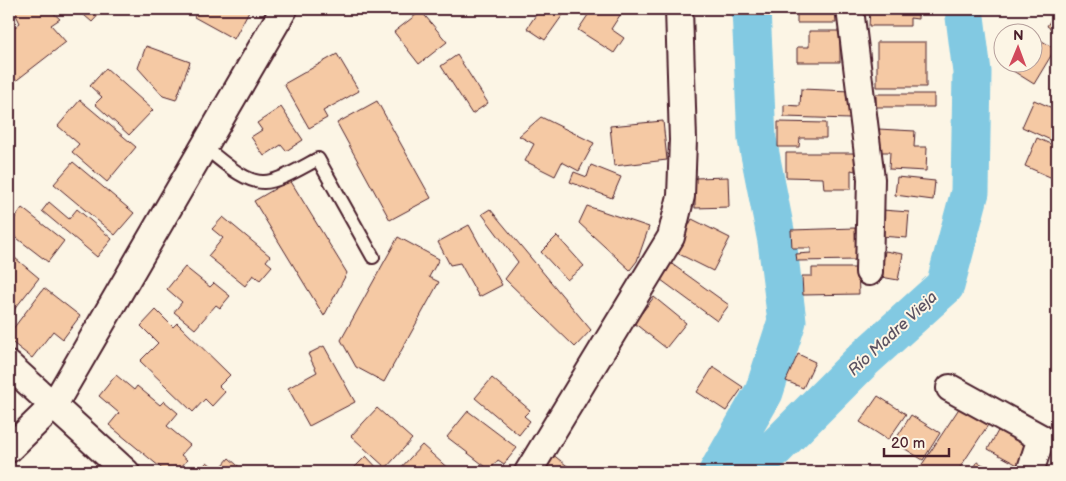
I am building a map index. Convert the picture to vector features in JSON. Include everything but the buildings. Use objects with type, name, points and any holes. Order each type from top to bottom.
[{"type":"street","points":[[9,450],[54,405],[284,9]]},
{"type":"street","points":[[528,472],[672,237],[681,196],[683,140],[679,9]]},
{"type":"street","points":[[850,9],[871,179],[869,272]]},
{"type":"street","points":[[9,365],[126,472]]},
{"type":"street","points":[[950,388],[1041,438],[1030,472]]},
{"type":"lane","points":[[204,147],[245,178],[264,182],[280,178],[318,159],[373,257]]},
{"type":"waterway","points":[[718,472],[764,392],[787,321],[777,241],[757,139],[751,9]]},
{"type":"waterway","name":"Río Madre Vieja","points":[[746,472],[775,448],[864,359],[945,286],[970,192],[972,72],[964,9]]}]
